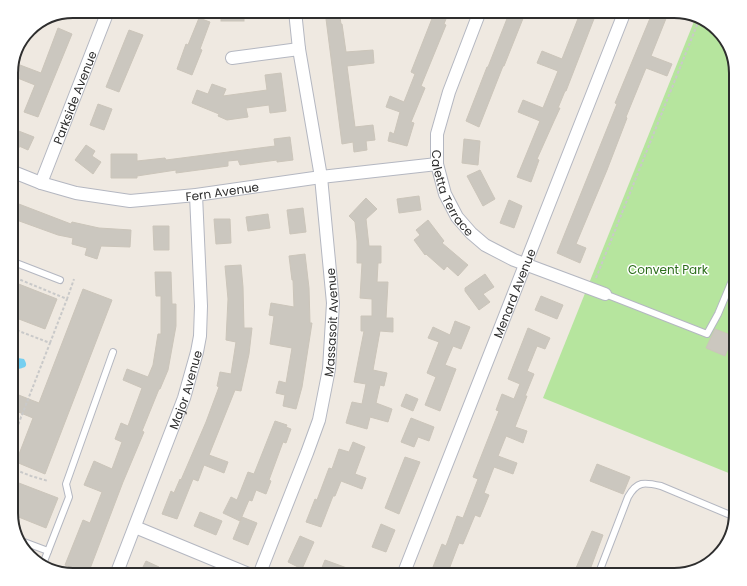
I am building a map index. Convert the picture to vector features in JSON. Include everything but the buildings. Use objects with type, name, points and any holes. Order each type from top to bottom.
[{"type":"street","name":"Parkside Avenue","points":[[41,183],[105,18]]},
{"type":"street","name":"Massasoit Avenue","points":[[261,568],[319,420],[329,369],[333,303],[321,177],[299,49],[296,18]]},
{"type":"street","name":"Caletta Terrace","points":[[477,18],[449,92],[436,134],[437,164],[442,187],[449,204],[457,217],[471,233],[495,251],[525,265],[605,294]]},
{"type":"street","name":"Menard Avenue","points":[[406,568],[622,18]]},
{"type":"street","points":[[232,58],[299,49]]},
{"type":"street","name":"Fern Avenue","points":[[18,174],[41,183],[76,193],[130,201],[196,195],[321,177],[437,164]]},
{"type":"street","name":"Major Avenue","points":[[119,568],[189,384],[197,352],[200,336],[201,306],[196,195]]},
{"type":"street","points":[[135,527],[234,568]]},
{"type":"lane","points":[[18,264],[60,280]]},
{"type":"lane","points":[[605,294],[707,334],[722,307],[729,289]]},
{"type":"lane","points":[[44,560],[68,497],[66,484],[114,352]]},
{"type":"lane","points":[[601,568],[628,497],[633,489],[640,484],[649,483],[661,486],[729,515]]},
{"type":"lane","points":[[28,543],[48,551]]},
{"type":"path","points":[[596,278],[698,23]]},
{"type":"path","points":[[18,279],[67,298]]},
{"type":"path","points":[[18,425],[74,279]]},
{"type":"path","points":[[18,331],[50,343]]},
{"type":"path","points":[[18,471],[48,481]]},
{"type":"green space","name":"Convent Park","points":[[695,22],[705,27],[718,40],[729,66],[729,473],[543,398]]},
{"type":"water","points":[[18,358],[24,359],[26,362],[26,366],[18,369]]}]
